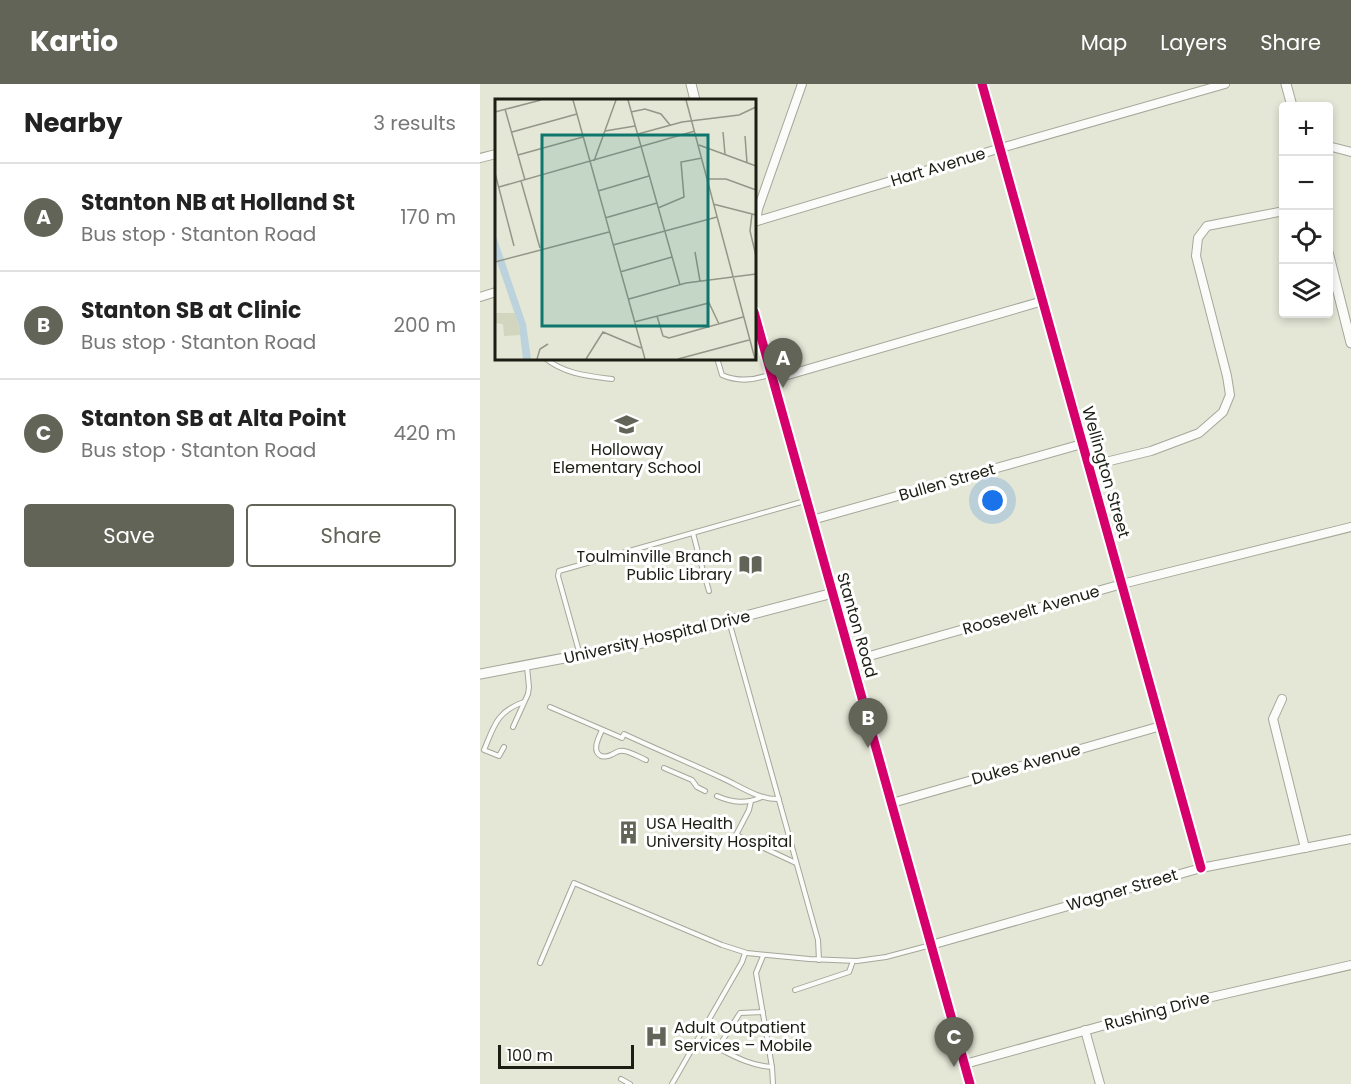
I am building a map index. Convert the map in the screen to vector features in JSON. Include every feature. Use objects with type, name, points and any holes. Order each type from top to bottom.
[{"type":"street","points":[[691,84],[694,99]]},
{"type":"street","points":[[756,218],[802,84]]},
{"type":"street","name":"Wellington Street","points":[[982,84],[1201,868]]},
{"type":"street","name":"Hart Avenue","points":[[756,222],[1225,84]]},
{"type":"street","points":[[1286,84],[1291,102]]},
{"type":"street","points":[[1333,147],[1351,152]]},
{"type":"street","points":[[480,159],[495,154]]},
{"type":"street","points":[[1089,466],[1151,451],[1199,433],[1223,412],[1230,395],[1196,256],[1198,238],[1207,226],[1279,213]]},
{"type":"street","points":[[1333,264],[1348,317],[1351,343]]},
{"type":"street","points":[[480,297],[495,292]]},
{"type":"street","points":[[773,376],[1043,301]]},
{"type":"street","name":"Stanton Road","points":[[756,319],[970,1084]]},
{"type":"street","name":"Bullen Street","points":[[812,520],[1082,444]]},
{"type":"street","name":"Roosevelt Avenue","points":[[852,662],[1122,584],[1351,527]]},
{"type":"street","name":"University Hospital Drive","points":[[480,674],[655,640],[833,593]]},
{"type":"street","points":[[1282,699],[1273,719],[1305,848]]},
{"type":"street","name":"Dukes Avenue","points":[[892,803],[1161,726]]},
{"type":"street","name":"Wagner Street","points":[[931,945],[1201,868],[1351,839]]},
{"type":"street","name":"Rushing Drive","points":[[965,1064],[1177,1005],[1351,965]]},
{"type":"street","points":[[1085,1030],[1100,1084]]},
{"type":"lane","points":[[547,360],[564,370],[585,376],[612,379]]},
{"type":"lane","points":[[718,360],[722,375],[732,379],[759,379],[773,376]]},
{"type":"lane","points":[[580,656],[558,576],[559,570],[807,501]]},
{"type":"lane","points":[[693,533],[709,591]]},
{"type":"lane","points":[[729,621],[818,940],[819,960]]},
{"type":"lane","points":[[513,727],[528,694],[526,666]]},
{"type":"lane","points":[[504,747],[499,756],[483,750],[494,725],[506,710],[524,702]]},
{"type":"lane","points":[[550,707],[622,738],[624,734],[762,797],[779,799]]},
{"type":"lane","points":[[602,730],[596,745],[600,755],[608,757],[616,751],[626,751],[646,760]]},
{"type":"lane","points":[[664,768],[692,780],[697,787],[705,791]]},
{"type":"lane","points":[[717,796],[734,802],[751,801],[762,797]]},
{"type":"lane","points":[[751,801],[749,810],[736,835],[797,863]]},
{"type":"lane","points":[[540,963],[574,883],[745,953],[853,961],[877,959],[931,945]]},
{"type":"lane","points":[[672,1084],[745,953]]},
{"type":"lane","points":[[763,956],[756,973],[773,1084]]},
{"type":"lane","points":[[795,990],[849,972],[853,961]]},
{"type":"lane","points":[[763,1012],[740,1013],[719,1046],[720,1049],[744,1061],[772,1067]]},
{"type":"lane","points":[[621,1079],[630,1084]]},
{"type":"cycle path","points":[[982,84],[1201,868]]},
{"type":"cycle path","points":[[756,319],[970,1084]]},
{"type":"place","name":"Stanton NB at Holland St","points":[[783,388]]},
{"type":"place","name":"Holloway Elementary School","points":[[627,424]]},
{"type":"place","name":"Toulminville Branch Public Library","points":[[750,565]]},
{"type":"place","name":"Stanton SB at Clinic","points":[[868,748]]},
{"type":"place","name":"USA Health University Hospital","points":[[628,832]]},
{"type":"place","name":"Adult Outpatient Services – Mobile","points":[[656,1036]]},
{"type":"place","name":"Stanton SB at Alta Point","points":[[954,1067]]}]
